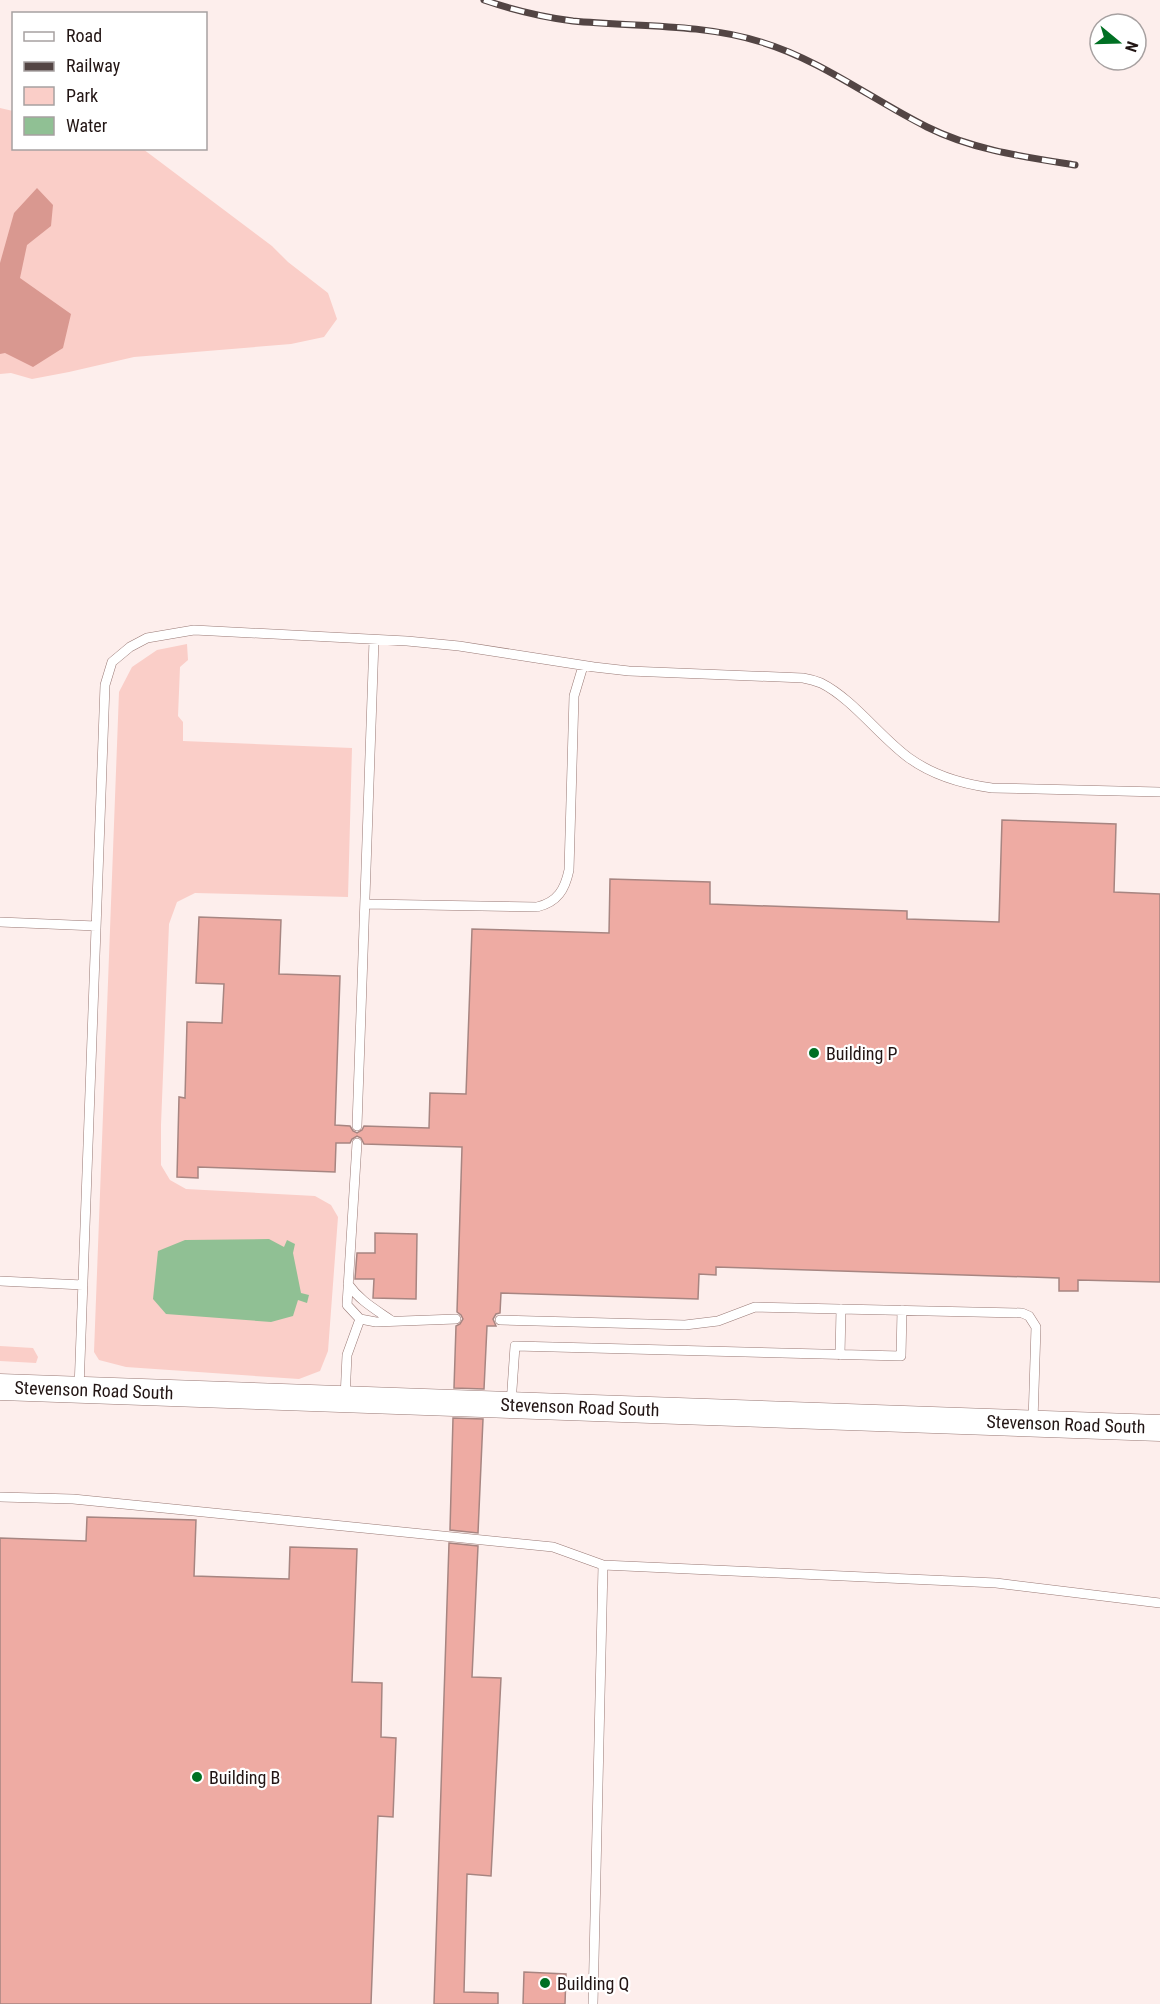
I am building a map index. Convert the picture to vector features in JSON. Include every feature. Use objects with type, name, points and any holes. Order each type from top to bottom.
[{"type":"main road","name":"Stevenson Road South","points":[[0,1386],[1160,1428]]},
{"type":"lane","points":[[79,1389],[105,685],[112,662],[130,647],[147,638],[194,630],[408,641],[459,646],[629,671],[804,678],[821,683],[849,704],[911,759],[948,779],[992,788],[1160,792]]},
{"type":"lane","points":[[357,1126],[374,640]]},
{"type":"lane","points":[[366,904],[537,908],[548,905],[557,897],[566,885],[569,870],[574,700],[583,666]]},
{"type":"lane","points":[[0,922],[96,926]]},
{"type":"lane","points":[[357,1143],[347,1305],[360,1319],[376,1322],[456,1319]]},
{"type":"lane","points":[[0,1281],[83,1285]]},
{"type":"lane","points":[[348,1284],[356,1296],[392,1321]]},
{"type":"lane","points":[[500,1320],[685,1325],[718,1321],[755,1307],[1014,1312],[1029,1316],[1036,1327],[1032,1423]]},
{"type":"lane","points":[[840,1355],[841,1309]]},
{"type":"lane","points":[[511,1404],[515,1346],[901,1356],[902,1310]]},
{"type":"lane","points":[[345,1398],[347,1355],[360,1319]]},
{"type":"lane","points":[[0,1497],[73,1499],[553,1547],[603,1564],[996,1583],[1160,1602]]},
{"type":"lane","points":[[593,2004],[603,1564]]},
{"type":"green space","points":[[0,108],[12,111],[12,150],[144,150],[272,246],[288,262],[328,293],[337,319],[324,337],[291,344],[134,357],[32,379],[11,373],[0,374]]},
{"type":"green space","points":[[187,644],[188,660],[180,667],[178,716],[183,722],[183,741],[352,748],[348,897],[195,893],[177,902],[169,924],[161,1165],[170,1180],[186,1189],[315,1196],[331,1205],[338,1217],[328,1351],[320,1371],[299,1379],[126,1367],[99,1360],[94,1352],[119,692],[132,667],[157,650]]},
{"type":"green space","points":[[0,1346],[33,1348],[38,1357],[36,1363],[0,1361]]},
{"type":"shaded area","points":[[37,188],[53,205],[51,226],[27,245],[20,278],[71,314],[63,348],[33,367],[5,353],[0,354],[0,263],[14,213]]},
{"type":"water","points":[[269,1239],[284,1247],[287,1240],[295,1244],[293,1253],[301,1293],[309,1295],[307,1303],[298,1300],[293,1316],[271,1322],[166,1314],[153,1299],[158,1251],[185,1240]]},
{"type":"building","name":"Building P","points":[[1002,820],[1116,824],[1114,892],[1160,894],[1160,1282],[1078,1280],[1078,1291],[1059,1291],[1059,1278],[716,1267],[716,1275],[699,1274],[698,1299],[501,1293],[500,1313],[496,1314],[493,1319],[496,1326],[487,1326],[484,1389],[454,1388],[456,1326],[463,1319],[457,1312],[462,1147],[364,1144],[357,1136],[350,1143],[336,1143],[335,1172],[198,1167],[198,1178],[177,1177],[179,1097],[185,1098],[187,1022],[222,1023],[224,984],[196,983],[199,917],[281,920],[279,974],[340,976],[335,1125],[350,1126],[357,1133],[364,1126],[429,1128],[430,1093],[466,1094],[472,929],[609,933],[610,879],[710,882],[710,904],[907,911],[907,919],[999,922]]},
{"type":"building","points":[[375,1233],[417,1234],[416,1299],[373,1298],[374,1279],[355,1279],[357,1253],[375,1253]]},
{"type":"building","points":[[453,1418],[483,1419],[478,1533],[450,1530]]},
{"type":"building","name":"Building B","points":[[87,1517],[196,1520],[194,1576],[289,1579],[290,1547],[357,1549],[352,1682],[382,1683],[381,1737],[396,1738],[393,1817],[378,1816],[371,2004],[0,2004],[0,1538],[86,1541]]},
{"type":"building","points":[[449,1543],[478,1546],[472,1677],[501,1678],[491,1876],[467,1874],[464,1992],[498,1993],[498,2004],[434,2004]]},
{"type":"building","name":"Building Q","points":[[524,1972],[566,1974],[565,2004],[523,2004]]},
{"type":"railway","points":[[484,0],[528,13],[573,21],[691,29],[761,42],[825,69],[906,116],[962,142],[1000,152],[1075,165]]},
{"type":"place","name":"Building P","points":[[814,1053]]},
{"type":"place","name":"Building B","points":[[197,1777]]},
{"type":"place","name":"Building Q","points":[[545,1983]]}]
